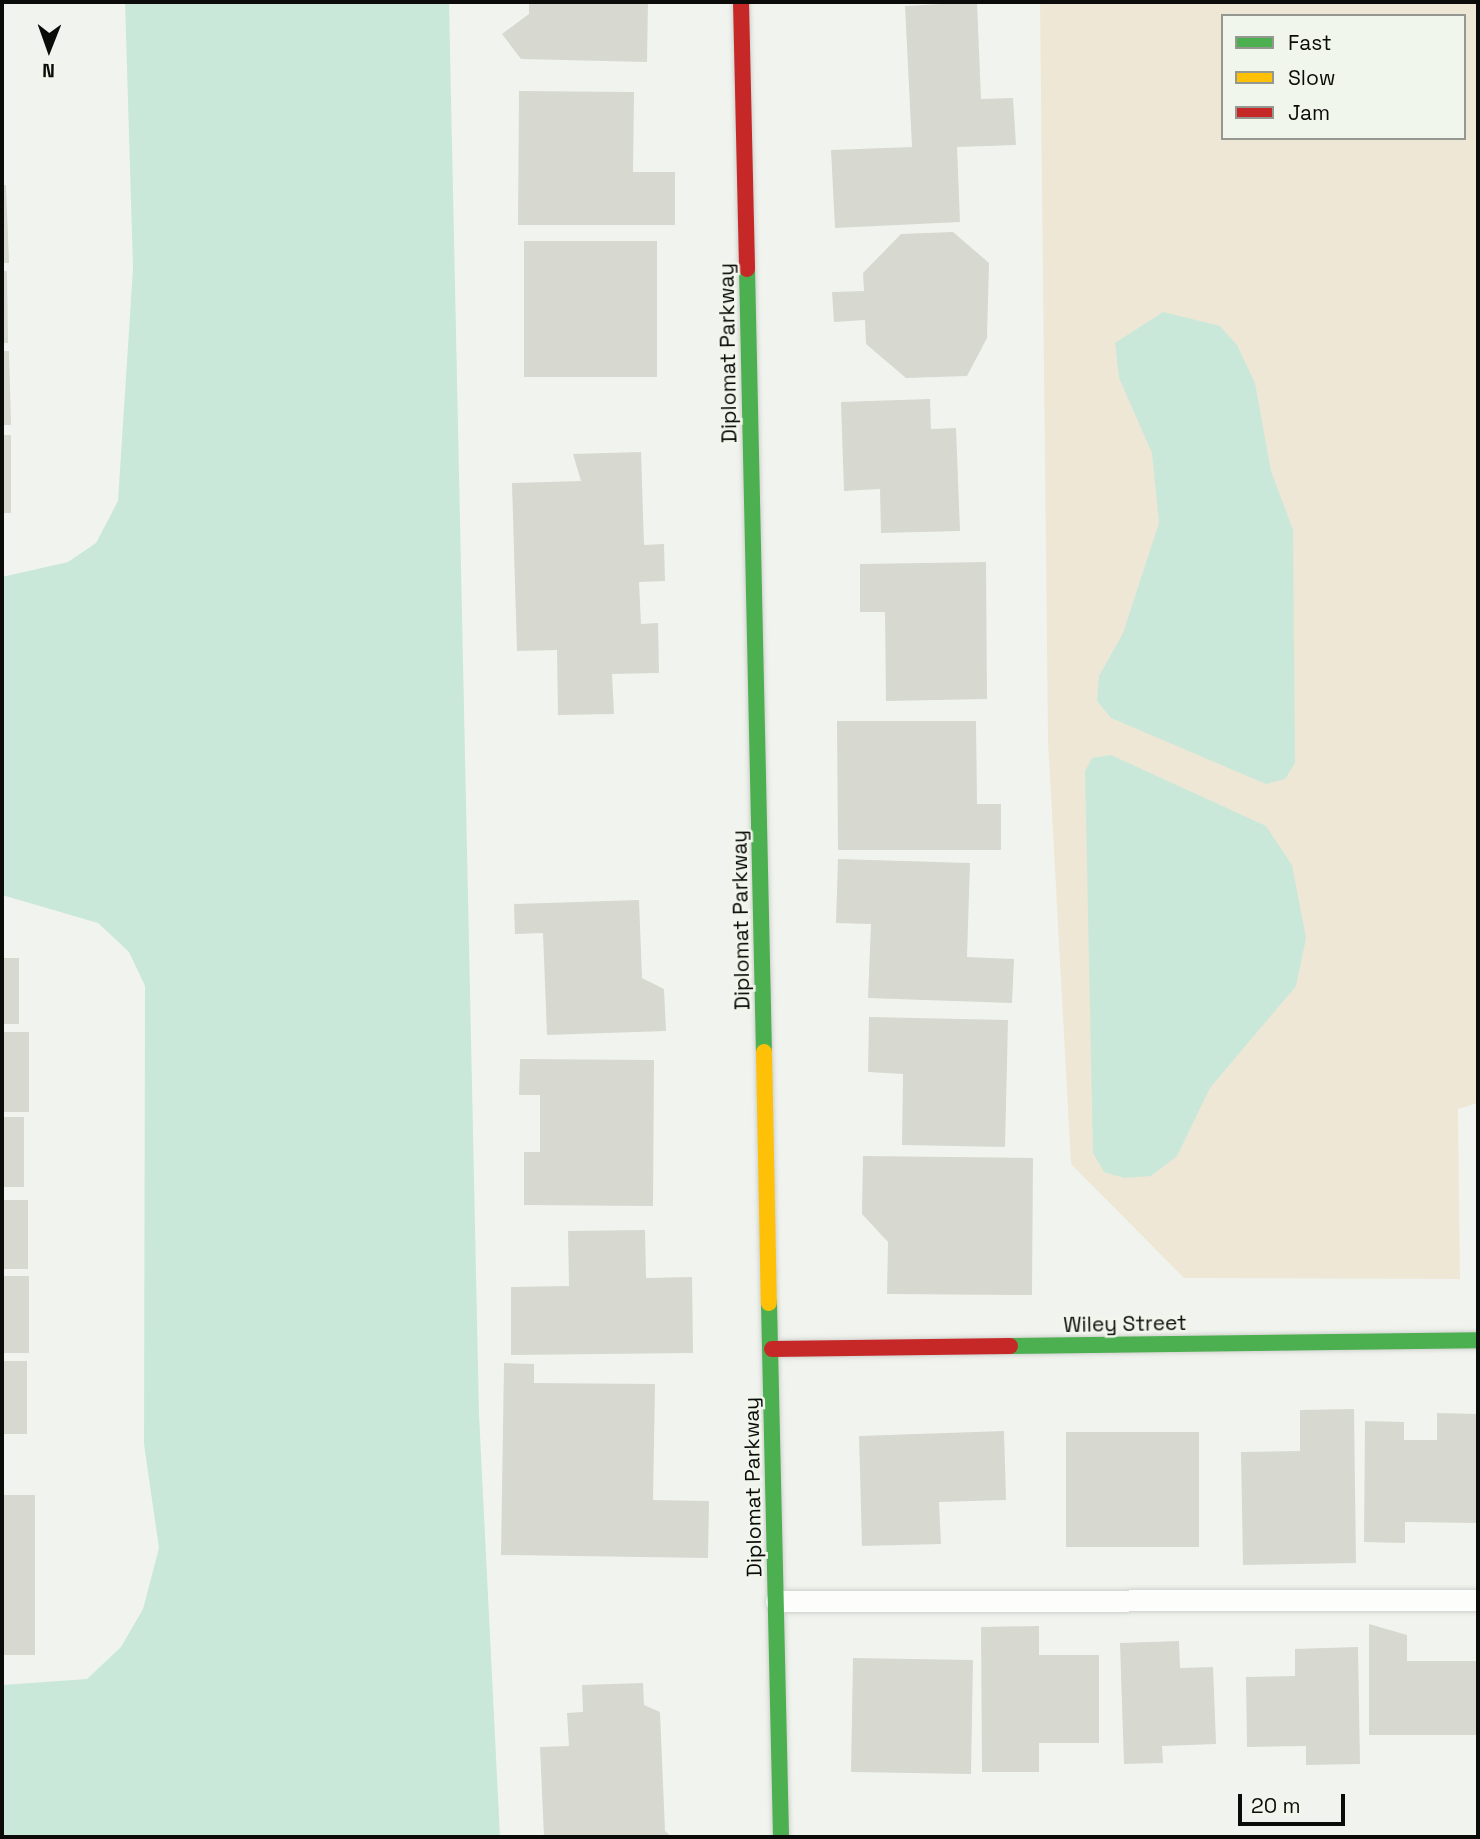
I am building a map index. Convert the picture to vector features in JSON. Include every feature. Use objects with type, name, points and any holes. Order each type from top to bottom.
[{"type":"street","name":"Diplomat Parkway","points":[[741,2],[781,1837]]},
{"type":"street","name":"Wiley Street","points":[[772,1349],[1478,1340]]},
{"type":"lane","points":[[776,1601],[1478,1600]]},
{"type":"shaded area","points":[[125,2],[449,2],[479,1414],[500,1837],[2,1837],[2,1685],[87,1679],[121,1647],[143,1609],[159,1548],[144,1444],[145,986],[129,952],[98,923],[2,895],[2,577],[68,562],[96,543],[118,501],[133,268]]},
{"type":"shaded area","points":[[1040,2],[1478,2],[1478,1103],[1458,1109],[1460,1279],[1184,1278],[1071,1164],[1048,741]]},
{"type":"shaded area","points":[[1163,312],[1220,326],[1237,345],[1255,383],[1271,471],[1293,530],[1295,763],[1285,779],[1266,784],[1111,718],[1097,701],[1099,676],[1123,633],[1159,523],[1152,453],[1119,378],[1115,343]]},
{"type":"shaded area","points":[[1111,755],[1266,826],[1292,865],[1306,938],[1296,986],[1210,1088],[1177,1156],[1151,1176],[1124,1178],[1104,1172],[1093,1153],[1085,771],[1092,758]]},
{"type":"building","points":[[529,2],[648,2],[647,62],[521,59],[502,34],[529,14]]},
{"type":"building","points":[[977,2],[981,99],[1013,98],[1016,145],[957,147],[960,222],[835,228],[831,150],[912,147],[905,6]]},
{"type":"building","points":[[519,91],[634,92],[633,172],[675,172],[675,225],[518,225]]},
{"type":"building","points":[[2,185],[6,185],[9,263],[2,263]]},
{"type":"building","points":[[953,232],[989,263],[987,338],[967,376],[906,378],[866,344],[865,320],[834,322],[832,292],[864,291],[863,273],[901,234]]},
{"type":"building","points":[[524,241],[657,241],[657,377],[524,377]]},
{"type":"building","points":[[2,271],[7,271],[8,343],[2,343]]},
{"type":"building","points":[[2,351],[9,351],[11,425],[2,425]]},
{"type":"building","points":[[930,399],[931,429],[956,428],[960,531],[881,533],[880,489],[844,491],[841,402]]},
{"type":"building","points":[[2,435],[11,435],[11,513],[2,513]]},
{"type":"building","points":[[641,452],[644,545],[664,544],[665,581],[639,582],[641,624],[658,623],[659,673],[612,674],[614,714],[558,715],[557,650],[517,651],[512,483],[581,481],[573,454]]},
{"type":"building","points":[[986,562],[987,699],[886,701],[885,612],[860,612],[860,564]]},
{"type":"building","points":[[837,721],[976,721],[977,804],[1001,804],[1001,850],[838,850]]},
{"type":"building","points":[[838,859],[970,863],[967,957],[1014,959],[1012,1003],[868,998],[871,924],[836,923]]},
{"type":"building","points":[[639,900],[642,978],[664,989],[666,1031],[547,1035],[543,933],[515,934],[514,904]]},
{"type":"building","points":[[2,958],[19,958],[19,1024],[2,1024]]},
{"type":"building","points":[[869,1017],[1008,1020],[1005,1147],[902,1145],[903,1074],[868,1072]]},
{"type":"building","points":[[2,1032],[29,1032],[29,1112],[2,1112]]},
{"type":"building","points":[[520,1059],[654,1060],[653,1206],[524,1205],[524,1152],[540,1152],[540,1095],[519,1095]]},
{"type":"building","points":[[2,1117],[24,1117],[24,1187],[2,1187]]},
{"type":"building","points":[[863,1156],[1033,1158],[1032,1295],[887,1294],[888,1242],[862,1214]]},
{"type":"building","points":[[2,1200],[28,1200],[28,1269],[2,1269]]},
{"type":"building","points":[[645,1230],[646,1278],[692,1277],[693,1353],[511,1355],[511,1287],[569,1286],[568,1231]]},
{"type":"building","points":[[2,1276],[29,1276],[29,1353],[2,1353]]},
{"type":"building","points":[[2,1361],[27,1361],[27,1434],[2,1434]]},
{"type":"building","points":[[504,1363],[534,1364],[534,1383],[655,1384],[653,1500],[709,1501],[708,1558],[501,1555]]},
{"type":"building","points":[[1354,1409],[1356,1563],[1243,1565],[1241,1452],[1300,1451],[1300,1410]]},
{"type":"building","points":[[1437,1413],[1478,1414],[1478,1523],[1405,1522],[1405,1543],[1364,1542],[1365,1421],[1404,1422],[1404,1440],[1437,1440]]},
{"type":"building","points":[[1004,1431],[1006,1500],[939,1502],[941,1544],[862,1546],[859,1436]]},
{"type":"building","points":[[1066,1432],[1199,1432],[1199,1547],[1066,1547]]},
{"type":"building","points":[[3,1495],[35,1495],[35,1655],[3,1655]]},
{"type":"building","points":[[1369,1624],[1407,1635],[1407,1661],[1478,1661],[1478,1735],[1369,1735]]},
{"type":"building","points":[[1039,1626],[1039,1655],[1099,1655],[1099,1743],[1039,1743],[1039,1772],[982,1772],[981,1627]]},
{"type":"building","points":[[1179,1641],[1180,1668],[1213,1667],[1216,1744],[1162,1746],[1163,1763],[1124,1764],[1120,1643]]},
{"type":"building","points":[[1358,1647],[1360,1764],[1306,1765],[1306,1746],[1247,1747],[1246,1677],[1295,1676],[1295,1649]]},
{"type":"building","points":[[853,1658],[973,1660],[971,1774],[851,1772]]},
{"type":"building","points":[[643,1683],[644,1705],[660,1712],[665,1831],[672,1837],[544,1837],[540,1747],[569,1746],[567,1713],[583,1712],[582,1685]]},
{"type":"traffic: fast","points":[[747,269],[764,1052]]},
{"type":"traffic: fast","points":[[769,1303],[781,1837]]},
{"type":"traffic: fast","points":[[1010,1346],[1478,1340]]},
{"type":"traffic: slow","points":[[764,1052],[769,1303]]},
{"type":"traffic: jam","points":[[741,2],[747,269]]},
{"type":"traffic: jam","points":[[772,1349],[1010,1346]]}]
